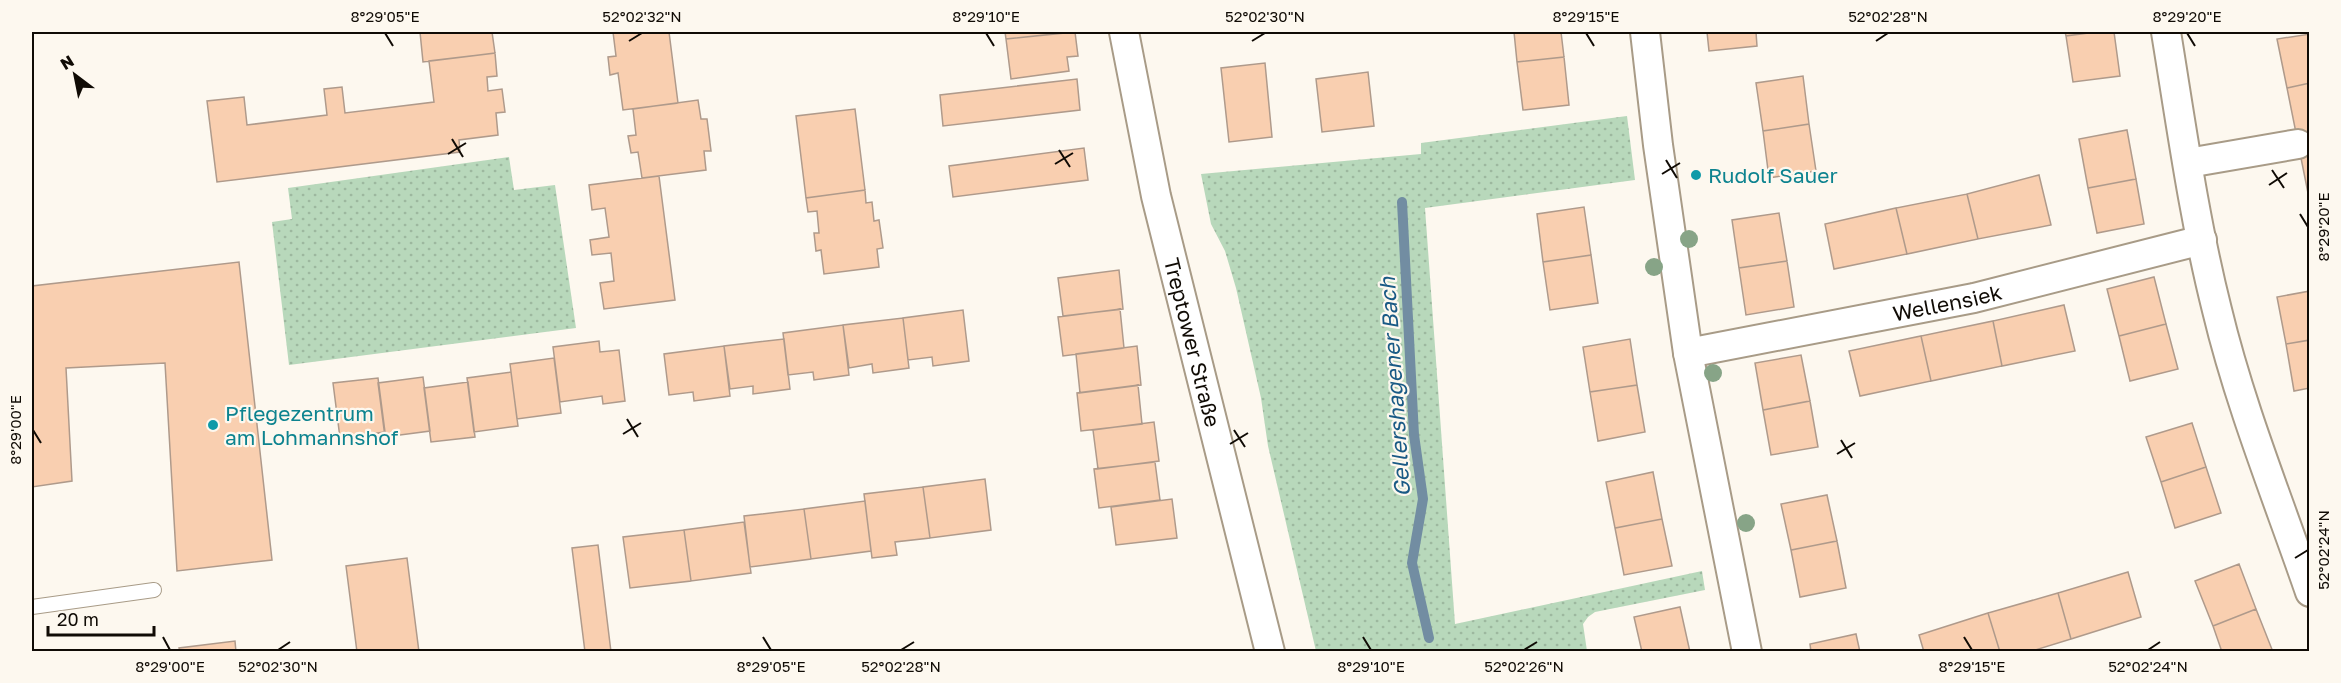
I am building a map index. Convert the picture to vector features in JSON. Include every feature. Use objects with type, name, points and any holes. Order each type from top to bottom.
[{"type":"street","name":"Treptower Straße","points":[[1124,32],[1156,196],[1270,651]]},
{"type":"street","points":[[1645,32],[1658,145],[1688,353],[1747,651]]},
{"type":"street","points":[[2166,32],[2202,240],[2229,356],[2301,540],[2310,592]]},
{"type":"street","points":[[2188,164],[2298,144]]},
{"type":"street","name":"Wellensiek","points":[[1688,353],[1974,298],[2202,240]]},
{"type":"lane","points":[[32,607],[154,590]]},
{"type":"green space","points":[[1627,116],[1635,180],[1425,208],[1455,624],[1702,571],[1705,590],[1595,612],[1583,624],[1587,651],[1316,651],[1268,446],[1261,398],[1236,288],[1225,251],[1211,224],[1201,174],[1421,154],[1421,143]]},
{"type":"green space","points":[[509,157],[514,190],[555,185],[576,328],[289,365],[272,222],[292,219],[288,188]]},
{"type":"building","points":[[420,32],[492,32],[495,53],[423,62]]},
{"type":"building","points":[[613,32],[669,32],[678,103],[623,110],[618,73],[610,75],[608,57],[616,56]]},
{"type":"building","points":[[1005,32],[1072,32],[1006,39]]},
{"type":"building","points":[[1075,32],[1078,56],[1067,57],[1069,71],[1011,79],[1006,39]]},
{"type":"building","points":[[1514,32],[1561,32],[1564,57],[1517,62]]},
{"type":"building","points":[[1707,32],[1756,32],[1757,46],[1709,51]]},
{"type":"building","points":[[2065,32],[2096,32],[2066,36]]},
{"type":"building","points":[[2114,32],[2120,76],[2073,82],[2066,36]]},
{"type":"building","points":[[2310,34],[2310,83],[2287,88],[2277,39]]},
{"type":"building","points":[[495,53],[497,76],[487,77],[488,91],[502,89],[505,112],[496,113],[498,135],[459,140],[460,152],[217,182],[207,101],[244,97],[247,125],[327,115],[324,89],[342,87],[345,113],[434,102],[429,61]]},
{"type":"building","points":[[1564,57],[1569,105],[1523,110],[1517,62]]},
{"type":"building","points":[[1265,63],[1272,137],[1229,142],[1221,68]]},
{"type":"building","points":[[1368,72],[1374,126],[1322,132],[1316,79]]},
{"type":"building","points":[[1803,76],[1809,124],[1763,131],[1756,83]]},
{"type":"building","points":[[1077,79],[1080,110],[943,126],[940,95]]},
{"type":"building","points":[[2310,83],[2310,146],[2299,148],[2287,88]]},
{"type":"building","points":[[698,100],[701,119],[707,119],[711,151],[704,151],[706,170],[642,178],[638,152],[631,153],[628,136],[636,135],[633,109]]},
{"type":"building","points":[[855,109],[865,190],[806,198],[796,116]]},
{"type":"building","points":[[1809,124],[1816,171],[1769,178],[1763,131]]},
{"type":"building","points":[[2127,130],[2136,179],[2088,188],[2079,139]]},
{"type":"building","points":[[2310,146],[2310,203],[2299,148]]},
{"type":"building","points":[[1084,148],[1088,180],[953,197],[949,166]]},
{"type":"building","points":[[2039,175],[2051,225],[1978,239],[1967,194]]},
{"type":"building","points":[[659,176],[675,300],[604,309],[600,283],[614,281],[611,253],[592,255],[590,240],[609,237],[605,208],[592,210],[589,185]]},
{"type":"building","points":[[2136,179],[2144,224],[2097,233],[2088,188]]},
{"type":"building","points":[[865,190],[866,203],[872,202],[874,221],[879,220],[883,248],[877,249],[879,267],[824,274],[821,250],[816,251],[814,233],[819,233],[817,211],[808,212],[806,198]]},
{"type":"building","points":[[1967,194],[1978,239],[1907,254],[1896,208]]},
{"type":"building","points":[[1584,207],[1591,255],[1543,262],[1537,214]]},
{"type":"building","points":[[1896,208],[1907,254],[1834,269],[1825,224]]},
{"type":"building","points":[[1779,213],[1787,261],[1739,268],[1732,220]]},
{"type":"building","points":[[1591,255],[1598,303],[1550,310],[1543,262]]},
{"type":"building","points":[[1787,261],[1794,307],[1746,315],[1739,268]]},
{"type":"building","name":"Pflegezentrum am Lohmannshof","points":[[239,262],[272,560],[177,571],[165,363],[66,368],[72,481],[32,487],[32,286]]},
{"type":"building","points":[[1119,270],[1123,309],[1063,316],[1058,278]]},
{"type":"building","points":[[2154,277],[2166,324],[2119,336],[2107,289]]},
{"type":"building","points":[[2310,291],[2310,340],[2286,344],[2277,297]]},
{"type":"building","points":[[2064,305],[2075,351],[2002,366],[1993,321]]},
{"type":"building","points":[[1120,309],[1124,348],[1063,356],[1058,317]]},
{"type":"building","points":[[963,310],[969,361],[933,366],[932,357],[908,360],[903,318]]},
{"type":"building","points":[[903,318],[909,368],[873,373],[872,364],[849,368],[843,325]]},
{"type":"building","points":[[1993,321],[2002,366],[1931,381],[1921,336]]},
{"type":"building","points":[[2166,324],[2178,369],[2130,381],[2119,336]]},
{"type":"building","points":[[843,325],[849,375],[814,380],[813,372],[788,375],[783,333]]},
{"type":"building","points":[[1921,336],[1931,381],[1860,396],[1849,351]]},
{"type":"building","points":[[784,339],[790,389],[753,394],[753,386],[730,389],[724,346]]},
{"type":"building","points":[[1630,339],[1637,385],[1590,392],[1583,347]]},
{"type":"building","points":[[2310,340],[2310,388],[2294,391],[2286,344]]},
{"type":"building","points":[[599,341],[600,352],[619,350],[625,401],[603,404],[602,396],[560,402],[553,347]]},
{"type":"building","points":[[724,346],[730,396],[694,401],[693,392],[669,395],[664,354]]},
{"type":"building","points":[[1137,346],[1141,385],[1080,393],[1076,354]]},
{"type":"building","points":[[1801,355],[1810,401],[1763,410],[1755,363]]},
{"type":"building","points":[[554,358],[561,413],[517,419],[510,364]]},
{"type":"building","points":[[511,372],[518,426],[474,432],[467,378]]},
{"type":"building","points":[[423,377],[430,431],[385,437],[378,383]]},
{"type":"building","points":[[378,378],[385,432],[340,438],[333,383]]},
{"type":"building","points":[[468,382],[475,437],[431,442],[424,388]]},
{"type":"building","points":[[1138,385],[1142,424],[1081,431],[1077,393]]},
{"type":"building","points":[[1637,385],[1645,432],[1598,441],[1590,392]]},
{"type":"building","points":[[1810,401],[1818,447],[1771,455],[1763,410]]},
{"type":"building","points":[[1154,422],[1159,461],[1098,469],[1093,430]]},
{"type":"building","points":[[2192,423],[2206,467],[2161,482],[2146,437]]},
{"type":"building","points":[[1155,462],[1160,500],[1099,508],[1094,469]]},
{"type":"building","points":[[2206,467],[2221,513],[2175,528],[2161,482]]},
{"type":"building","points":[[1653,472],[1662,519],[1615,528],[1606,482]]},
{"type":"building","points":[[985,479],[991,530],[930,538],[923,487]]},
{"type":"building","points":[[923,487],[930,538],[895,542],[897,555],[872,558],[864,494]]},
{"type":"building","points":[[1827,495],[1837,541],[1791,550],[1781,504]]},
{"type":"building","points":[[1172,499],[1177,538],[1116,545],[1111,507]]},
{"type":"building","points":[[865,501],[871,551],[811,559],[804,509]]},
{"type":"building","points":[[804,509],[811,559],[750,567],[744,516]]},
{"type":"building","points":[[1662,519],[1672,566],[1624,575],[1615,528]]},
{"type":"building","points":[[744,522],[751,573],[691,581],[684,530]]},
{"type":"building","points":[[684,530],[691,581],[630,588],[623,537]]},
{"type":"building","points":[[1837,541],[1846,588],[1800,597],[1791,550]]},
{"type":"building","points":[[598,545],[611,652],[585,652],[572,548]]},
{"type":"building","points":[[407,558],[419,652],[357,652],[346,566]]},
{"type":"building","points":[[2239,564],[2256,609],[2213,626],[2195,581]]},
{"type":"building","points":[[2128,572],[2141,617],[2071,639],[2058,593]]},
{"type":"building","points":[[2058,593],[2071,639],[2029,652],[2000,652],[1988,613]]},
{"type":"building","points":[[1680,607],[1690,652],[1642,652],[1634,617]]},
{"type":"building","points":[[2256,609],[2273,652],[2222,652],[2213,626]]},
{"type":"building","points":[[1988,613],[2000,652],[1924,652],[1919,635]]},
{"type":"building","points":[[1856,634],[1860,652],[1811,652],[1810,644]]},
{"type":"building","points":[[235,641],[236,652],[180,652],[179,648]]},
{"type":"waterway","name":"Gellershagener Bach","points":[[1402,202],[1414,435],[1423,499],[1412,563],[1429,638]]},
{"type":"place","name":"Rudolf Sauer","points":[[1696,175]]},
{"type":"place","name":"Pflegezentrum am Lohmannshof","points":[[213,425]]}]
